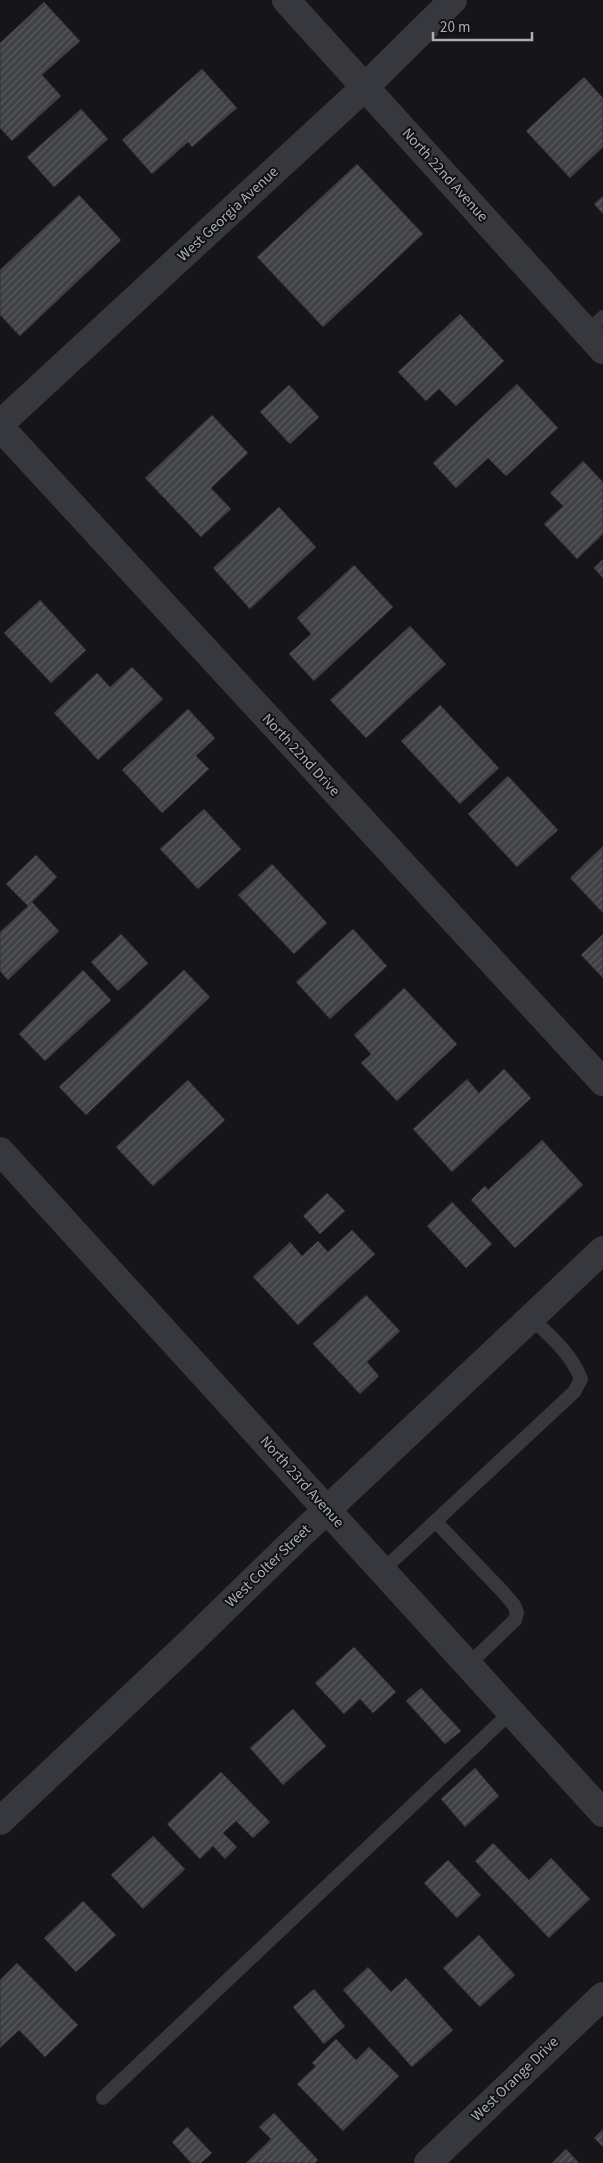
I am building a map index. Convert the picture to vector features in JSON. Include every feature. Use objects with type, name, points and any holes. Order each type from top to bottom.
[{"type":"street","name":"North 22nd Avenue","points":[[286,0],[365,87],[598,333]]},
{"type":"street","name":"West Georgia Avenue","points":[[0,426],[365,87],[453,0]]},
{"type":"street","name":"North 22nd Drive","points":[[0,426],[603,1082]]},
{"type":"street","name":"North 23rd Avenue","points":[[0,1151],[603,1813]]},
{"type":"street","name":"West Colter Street","points":[[0,1821],[603,1250]]},
{"type":"street","name":"West Orange Drive","points":[[428,2163],[603,1996]]},
{"type":"lane","points":[[383,1570],[574,1392],[581,1379],[576,1366],[562,1348],[531,1318]]},
{"type":"lane","points":[[436,1522],[514,1605],[517,1613],[515,1620],[469,1664]]},
{"type":"lane","points":[[103,2098],[512,1711]]},
{"type":"building","points":[[44,2],[80,41],[42,75],[61,96],[12,141],[0,128],[0,43]]},
{"type":"building","points":[[202,69],[237,108],[192,147],[188,142],[152,174],[122,140]]},
{"type":"building","points":[[584,77],[603,98],[603,147],[570,178],[526,131]]},
{"type":"building","points":[[81,109],[108,139],[54,187],[27,157]]},
{"type":"building","points":[[357,164],[423,234],[323,327],[257,257]]},
{"type":"building","points":[[79,195],[121,240],[20,336],[0,315],[0,270]]},
{"type":"building","points":[[603,196],[603,214],[594,204]]},
{"type":"building","points":[[460,314],[504,361],[456,406],[439,389],[426,401],[398,372]]},
{"type":"building","points":[[517,384],[558,428],[506,476],[488,458],[456,488],[433,463]]},
{"type":"building","points":[[289,385],[319,417],[290,444],[260,412]]},
{"type":"building","points":[[212,415],[248,453],[211,488],[231,509],[201,537],[145,478]]},
{"type":"building","points":[[583,461],[603,482],[603,534],[577,559],[544,524],[563,506],[550,493]]},
{"type":"building","points":[[279,507],[316,547],[250,609],[213,568]]},
{"type":"building","points":[[603,559],[603,578],[594,568]]},
{"type":"building","points":[[354,565],[393,607],[314,681],[289,654],[311,634],[297,618]]},
{"type":"building","points":[[40,600],[86,650],[51,683],[4,633]]},
{"type":"building","points":[[410,626],[446,664],[366,738],[330,700]]},
{"type":"building","points":[[132,667],[163,699],[98,760],[54,713],[97,673],[110,687]]},
{"type":"building","points":[[440,705],[499,768],[460,804],[401,741]]},
{"type":"building","points":[[188,709],[215,738],[196,756],[209,769],[162,813],[122,770]]},
{"type":"building","points":[[508,776],[558,830],[517,867],[468,814]]},
{"type":"building","points":[[204,809],[241,849],[198,889],[160,849]]},
{"type":"building","points":[[603,846],[603,913],[570,878]]},
{"type":"building","points":[[36,855],[57,877],[32,902],[59,931],[8,980],[0,971],[0,932],[28,906],[6,884]]},
{"type":"building","points":[[272,864],[327,923],[294,954],[238,895]]},
{"type":"building","points":[[353,929],[387,966],[330,1019],[296,982]]},
{"type":"building","points":[[121,934],[148,963],[118,991],[91,962]]},
{"type":"building","points":[[603,934],[603,978],[581,955]]},
{"type":"building","points":[[83,970],[111,1000],[45,1061],[19,1034]]},
{"type":"building","points":[[184,970],[210,997],[86,1115],[59,1087]]},
{"type":"building","points":[[404,988],[457,1044],[397,1101],[361,1063],[371,1054],[354,1035]]},
{"type":"building","points":[[504,1069],[531,1098],[452,1172],[413,1129],[467,1079],[479,1093]]},
{"type":"building","points":[[188,1080],[225,1120],[153,1186],[116,1147]]},
{"type":"building","points":[[542,1140],[583,1185],[515,1248],[471,1200],[485,1186],[488,1190]]},
{"type":"building","points":[[327,1193],[345,1211],[320,1234],[303,1216]]},
{"type":"building","points":[[452,1202],[492,1244],[466,1268],[427,1226]]},
{"type":"building","points":[[352,1230],[375,1254],[298,1325],[253,1277],[290,1242],[302,1256],[318,1241],[328,1252]]},
{"type":"building","points":[[366,1295],[400,1331],[367,1362],[379,1376],[360,1394],[313,1344]]},
{"type":"building","points":[[354,1647],[396,1692],[373,1713],[360,1699],[344,1714],[315,1683]]},
{"type":"building","points":[[421,1688],[461,1731],[445,1744],[406,1701]]},
{"type":"building","points":[[293,1709],[326,1746],[283,1785],[250,1748]]},
{"type":"building","points":[[475,1768],[499,1796],[465,1827],[441,1799]]},
{"type":"building","points":[[221,1772],[270,1822],[253,1838],[236,1821],[223,1833],[237,1847],[225,1859],[213,1846],[200,1859],[167,1824]]},
{"type":"building","points":[[153,1836],[185,1869],[143,1909],[111,1875]]},
{"type":"building","points":[[493,1843],[529,1880],[551,1858],[590,1899],[549,1938],[475,1861]]},
{"type":"building","points":[[448,1860],[481,1895],[457,1918],[424,1883]]},
{"type":"building","points":[[83,1901],[116,1935],[76,1972],[44,1938]]},
{"type":"building","points":[[479,1935],[515,1975],[480,2007],[443,1968]]},
{"type":"building","points":[[17,1963],[78,2025],[45,2057],[19,2030],[0,2048],[0,1980]]},
{"type":"building","points":[[368,1967],[391,1992],[406,1978],[453,2030],[412,2067],[343,1990]]},
{"type":"building","points":[[314,1989],[345,2026],[324,2044],[293,2007]]},
{"type":"building","points":[[336,2039],[356,2060],[369,2047],[399,2076],[343,2131],[297,2084],[316,2066],[312,2063]]},
{"type":"building","points":[[274,2113],[318,2160],[315,2163],[246,2163],[271,2139],[259,2127]]},
{"type":"building","points":[[187,2127],[212,2153],[201,2163],[191,2163],[172,2142]]},
{"type":"building","points":[[603,2129],[603,2147],[594,2138]]},
{"type":"building","points":[[566,2149],[579,2163],[552,2163]]}]
